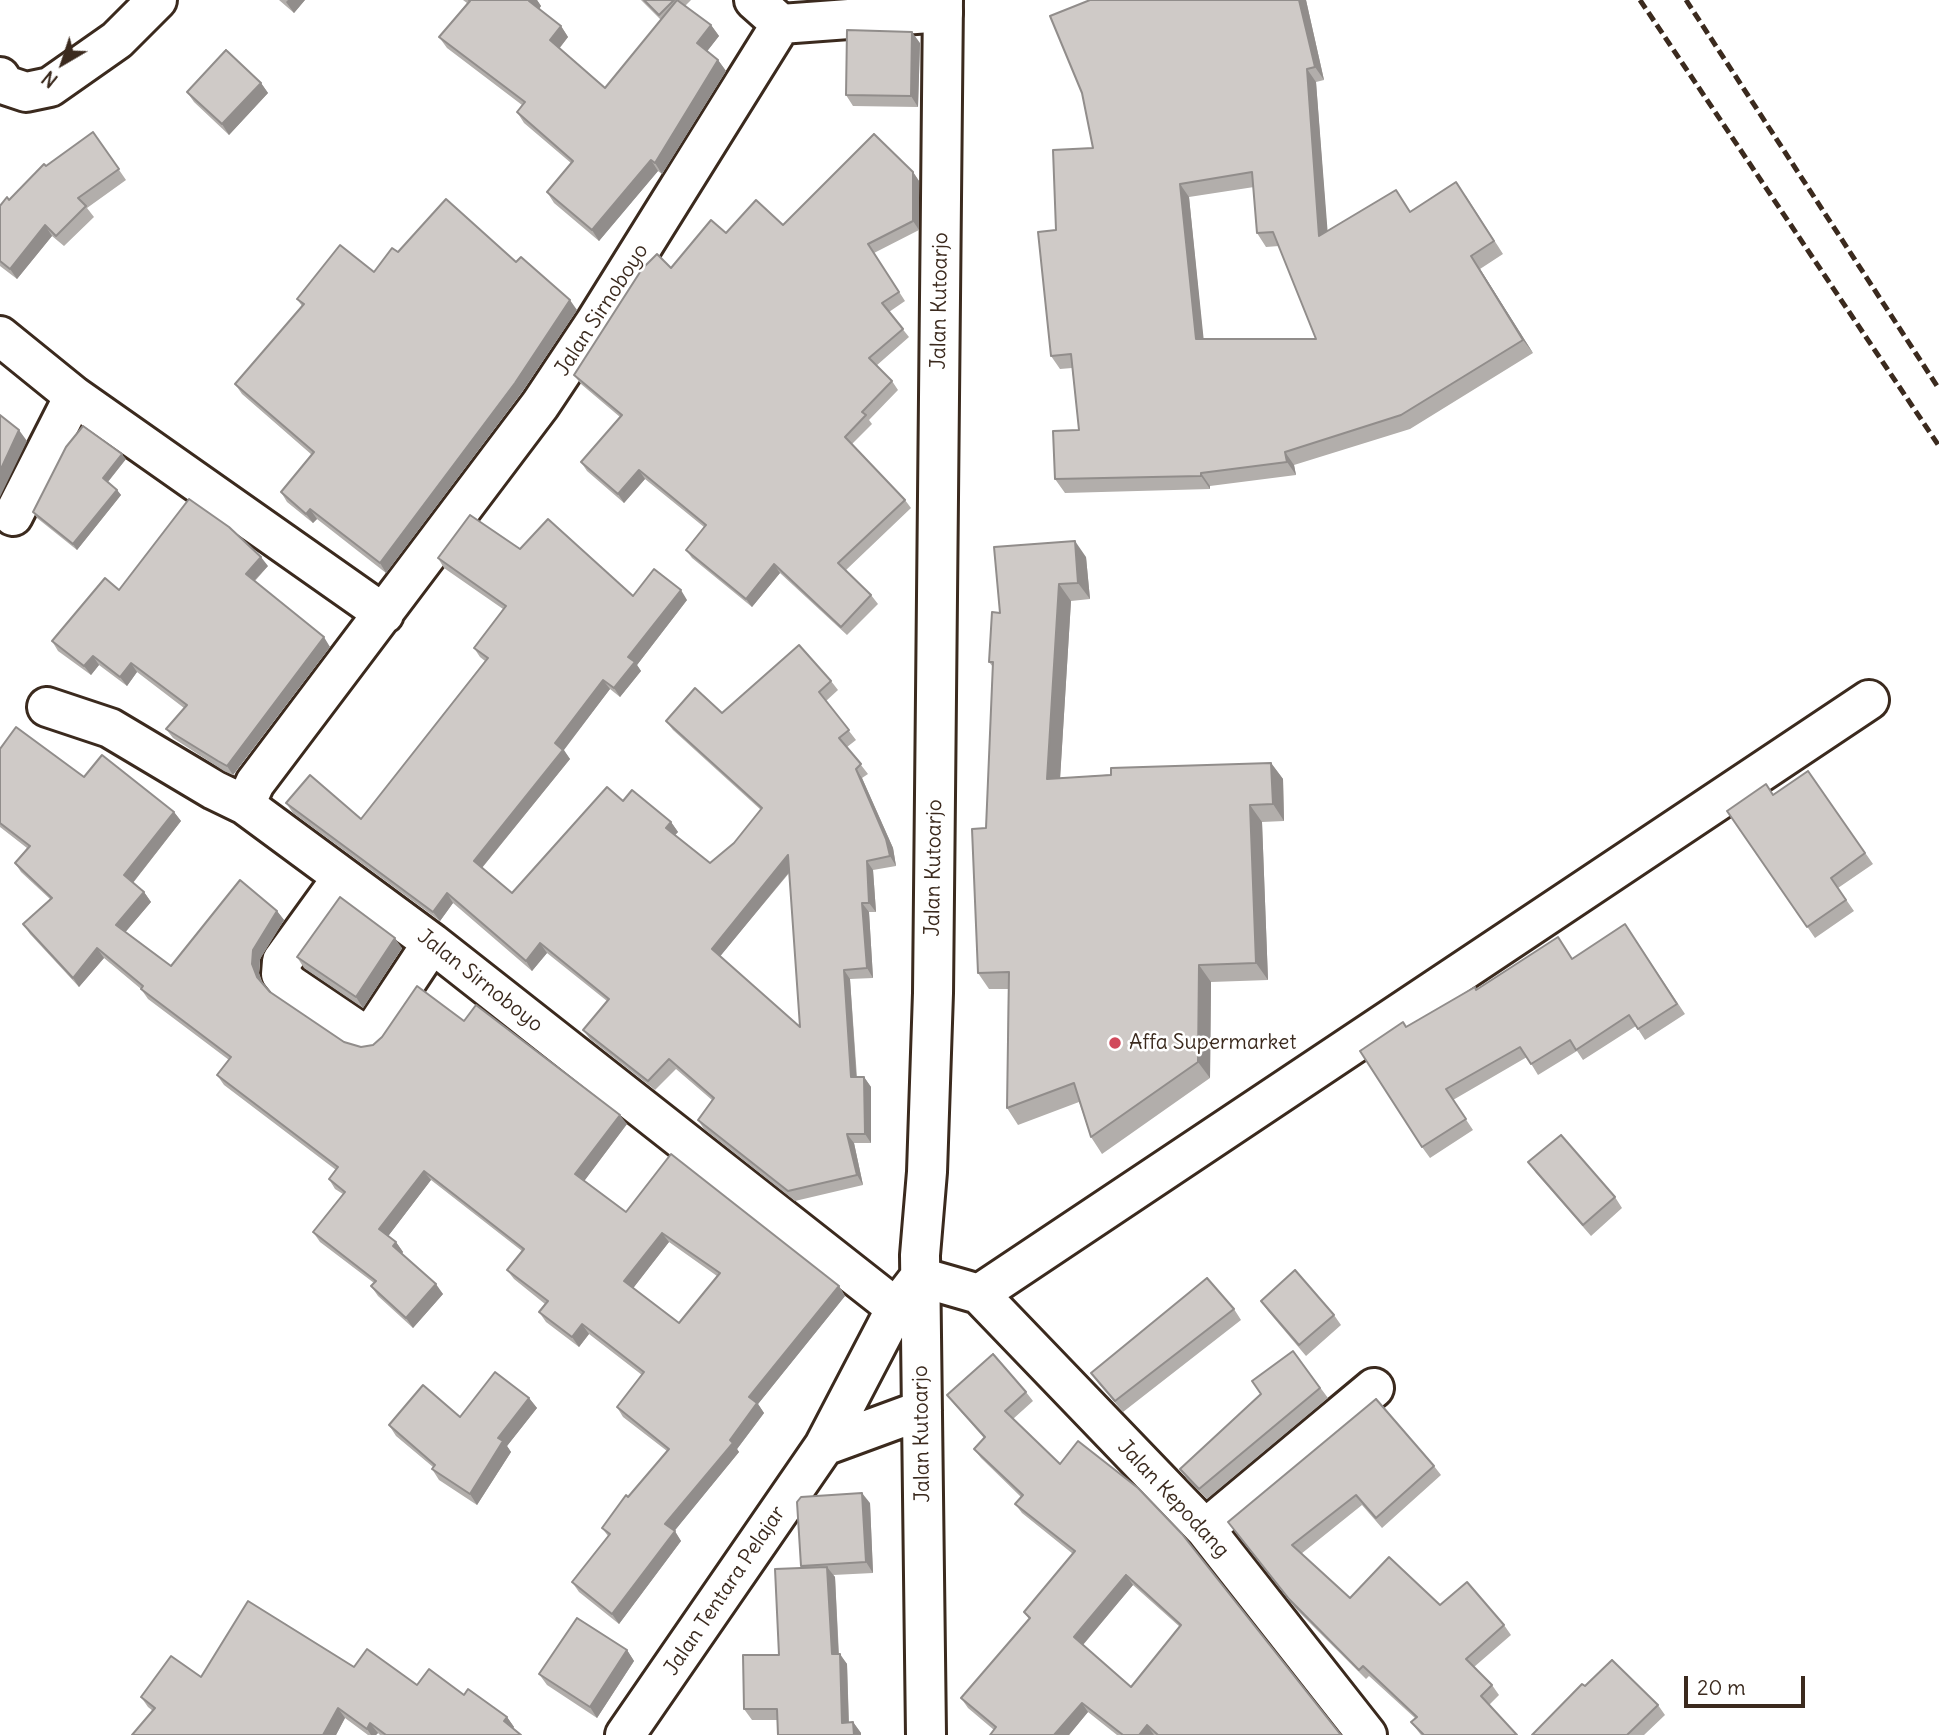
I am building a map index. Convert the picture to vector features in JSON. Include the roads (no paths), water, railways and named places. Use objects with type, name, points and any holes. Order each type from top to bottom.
[{"type":"street","points":[[0,77],[5,85],[26,92],[50,87],[117,40],[157,0]]},
{"type":"street","points":[[768,12],[943,6]]},
{"type":"street","name":"Jalan Kutoarjo","points":[[926,1735],[922,1410],[952,1286],[933,993],[943,6]]},
{"type":"street","name":"Jalan Sirnoboyo","points":[[768,12],[596,321],[540,405],[255,783],[245,805],[432,943],[896,1308]]},
{"type":"street","points":[[0,336],[74,396],[384,614]]},
{"type":"street","points":[[13,516],[74,396]]},
{"type":"street","name":"Jalan Tentara Pelajar","points":[[625,1735],[824,1446],[896,1308],[952,1286],[1869,700]]},
{"type":"street","points":[[47,707],[110,728],[214,790],[245,805]]},
{"type":"street","points":[[342,878],[282,961],[281,974],[289,984],[363,1034],[371,1035],[432,943]]},
{"type":"street","name":"Jalan Kepodang","points":[[952,1286],[1205,1528],[1367,1735]]},
{"type":"street","points":[[1205,1528],[1374,1388]]},
{"type":"street","points":[[824,1446],[922,1410]]},
{"type":"railway","points":[[1640,0],[1939,446]]},
{"type":"railway","points":[[1686,0],[1939,389]]},
{"type":"place","name":"Affa Supermarket","points":[[1115,1043]]}]
